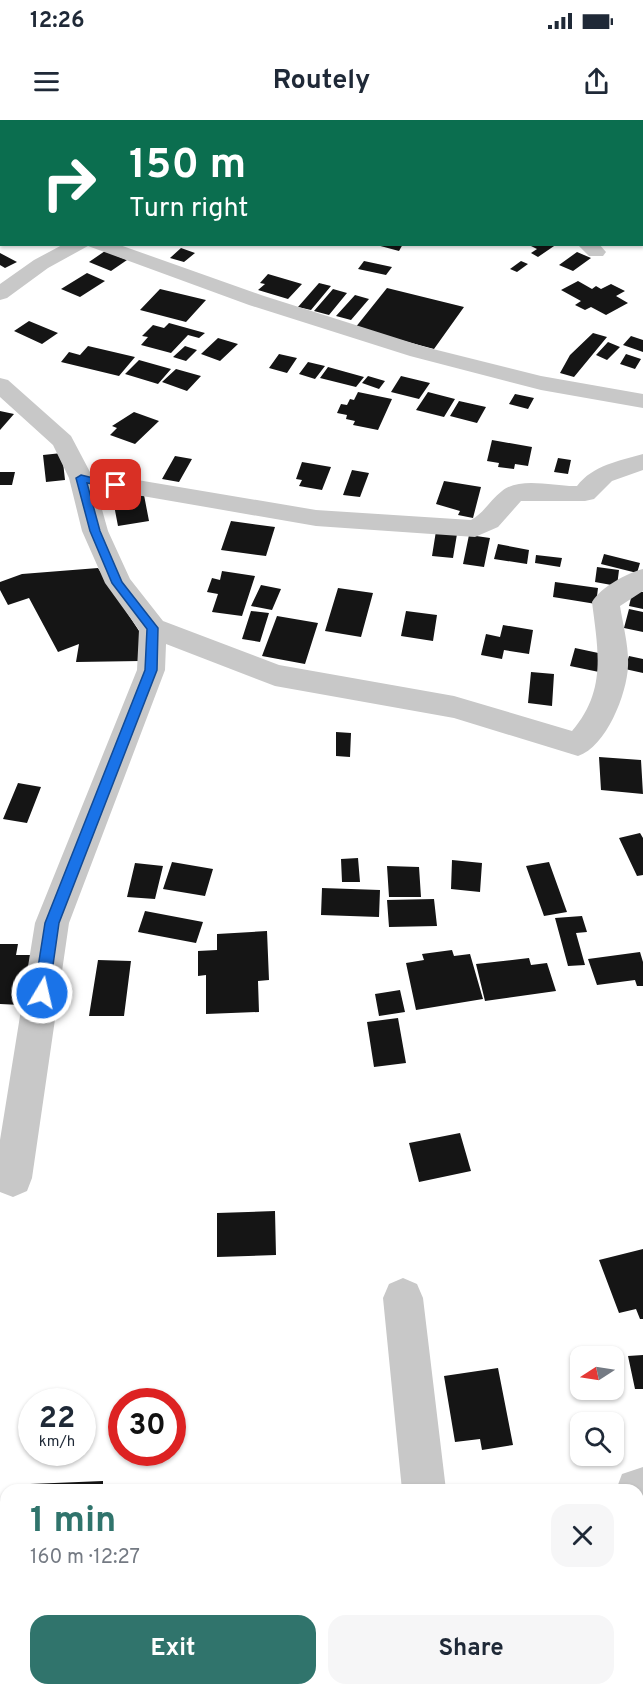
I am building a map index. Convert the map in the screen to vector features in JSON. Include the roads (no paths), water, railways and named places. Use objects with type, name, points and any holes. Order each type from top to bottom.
[{"type":"street","points":[[0,294],[41,264],[76,246]]},
{"type":"street","points":[[102,246],[205,285],[361,334],[528,380],[643,401]]},
{"type":"street","points":[[0,384],[63,441],[81,478],[95,531],[118,583],[153,628],[275,675],[454,707],[578,744],[600,718],[614,667],[606,602],[643,578]]},
{"type":"street","points":[[81,478],[199,496],[316,518],[475,529],[489,521],[512,495],[535,491],[554,495],[585,493],[591,484],[612,470],[643,462]]},
{"type":"street","points":[[13,1178],[52,923],[151,670],[153,628]]},
{"type":"street","points":[[403,1298],[423,1484]]}]
